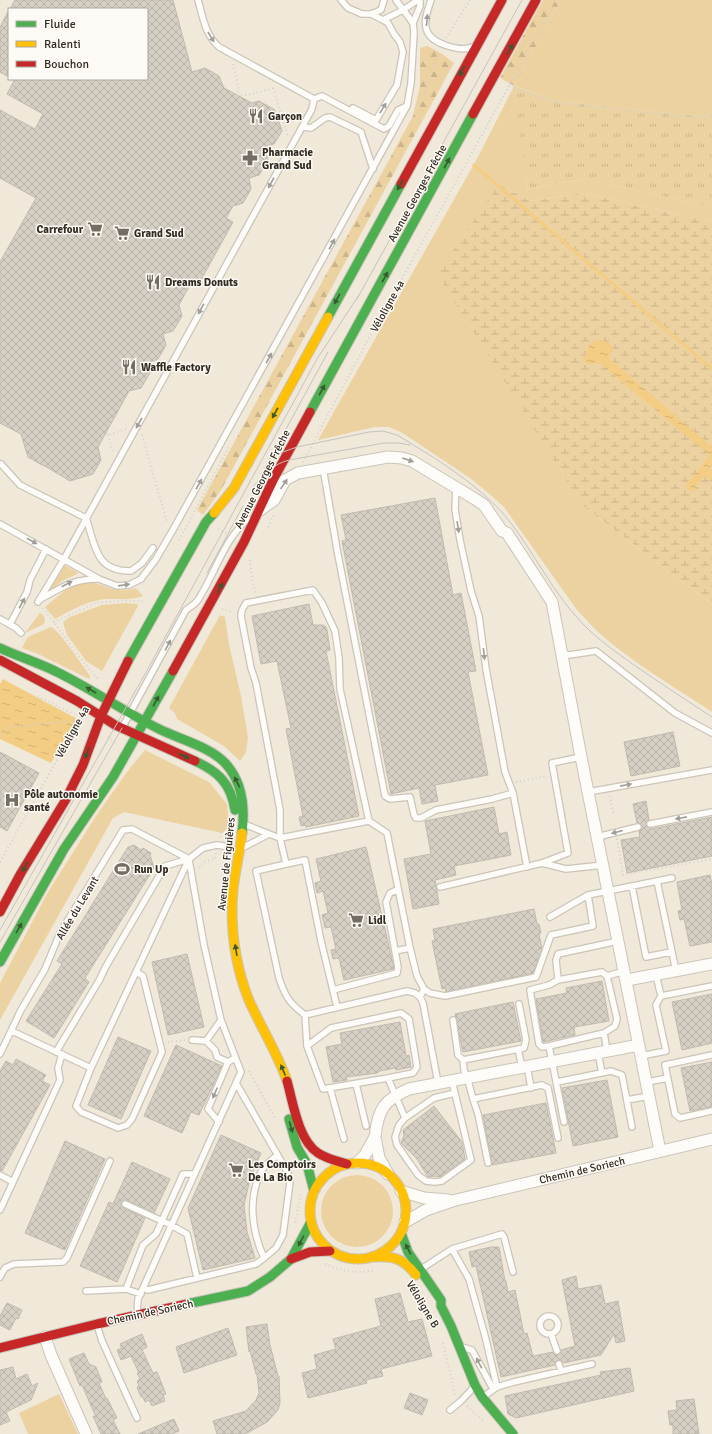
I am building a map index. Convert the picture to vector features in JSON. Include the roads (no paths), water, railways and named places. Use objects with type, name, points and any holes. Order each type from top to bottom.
[{"type":"main road","name":"Avenue Georges Frêche","points":[[0,912],[21,873],[65,801],[83,765],[101,716],[120,677],[206,522],[234,488],[502,0]]},
{"type":"main road","name":"Avenue Georges Frêche","points":[[0,962],[64,849],[130,750],[190,638],[244,542],[274,478],[536,0]]},
{"type":"main road","name":"Avenue de Figuières","points":[[0,648],[44,666],[94,692],[145,722],[224,761],[232,771],[241,789],[244,806],[244,824],[233,897],[233,928],[241,979],[249,1000],[284,1073],[302,1131],[310,1146],[326,1158],[352,1164]]},
{"type":"main road","name":"Avenue de Figuières","points":[[0,660],[84,705],[137,736],[195,761],[218,774],[225,782],[233,797],[235,809],[234,828]]},
{"type":"main road","name":"Avenue de Figuières","points":[[230,850],[224,897],[224,929],[233,980],[241,1002],[271,1063],[281,1091],[297,1148],[308,1164],[314,1191]]},
{"type":"main road","points":[[372,1257],[385,1251],[401,1233],[405,1222],[405,1203],[401,1191],[388,1174],[373,1166],[352,1164],[334,1169],[322,1179],[314,1191],[310,1204],[311,1222],[321,1243],[330,1251],[353,1259],[392,1256],[409,1265],[436,1304],[441,1306]]},
{"type":"main road","name":"Chemin de Soriech","points":[[291,1259],[311,1222]]},
{"type":"main road","points":[[401,1233],[408,1252],[441,1300],[441,1306],[475,1385],[490,1392]]},
{"type":"main road","name":"Chemin de Soriech","points":[[0,1348],[97,1324],[248,1291],[270,1277],[291,1259],[310,1252],[330,1251]]},
{"type":"main road","points":[[459,1346],[490,1392],[513,1434]]},
{"type":"street","points":[[258,511],[274,500],[285,480],[298,473],[388,457],[402,458],[412,461],[484,505],[502,531],[507,533],[552,602],[581,757],[660,1151]]},
{"type":"street","points":[[626,976],[656,975],[712,964]]},
{"type":"street","points":[[388,1174],[379,1158],[375,1137],[376,1126],[385,1103],[396,1095],[409,1089],[553,1061],[603,1052],[640,1051]]},
{"type":"street","points":[[352,1164],[365,1155],[375,1137]]},
{"type":"street","name":"Chemin de Soriech","points":[[405,1222],[426,1210],[452,1201],[712,1139]]},
{"type":"street","name":"Chemin de Soriech","points":[[401,1191],[424,1198],[452,1201]]},
{"type":"street","points":[[45,1337],[51,1355],[86,1434]]},
{"type":"lane","points":[[198,0],[208,33],[212,40],[219,46],[314,99],[322,96],[384,129],[390,126],[398,110],[407,106]]},
{"type":"lane","points":[[341,0],[348,8],[362,14],[370,14],[381,10],[384,0]]},
{"type":"lane","points":[[396,0],[413,23]]},
{"type":"lane","points":[[0,524],[99,579],[117,586],[129,585],[141,579],[156,559],[173,530],[407,106],[411,83],[414,34],[413,23],[420,6],[419,0],[383,20]]},
{"type":"lane","points":[[431,0],[425,22],[426,31],[432,38],[452,48],[468,49],[476,46]]},
{"type":"lane","points":[[353,108],[376,120],[397,85],[403,52],[400,42],[388,23],[370,14]]},
{"type":"lane","points":[[99,579],[85,578],[70,583],[39,601],[64,559],[134,430],[296,140],[312,109],[314,99]]},
{"type":"lane","points":[[303,126],[311,128],[325,118],[330,117],[361,132],[373,169]]},
{"type":"lane","points":[[0,464],[20,485],[86,518],[100,558],[105,564],[114,570],[131,571],[142,563],[153,548],[156,559]]},
{"type":"lane","points":[[323,468],[338,554],[385,796],[390,799],[410,797],[414,815],[416,818],[421,818],[436,810],[492,799],[513,793]]},
{"type":"lane","points":[[456,488],[455,509],[460,540],[472,596],[479,616],[486,669],[506,772],[513,793],[527,867]]},
{"type":"lane","points":[[122,728],[186,610],[197,601],[240,526],[258,511]]},
{"type":"lane","points":[[10,624],[27,592],[30,580],[46,549]]},
{"type":"lane","points":[[286,864],[280,838],[280,810],[256,683],[251,668],[242,610],[246,602],[313,590],[322,603],[335,631],[339,658],[340,688],[369,821],[387,833],[397,890],[410,948],[417,976],[424,989],[430,993],[445,996],[536,977],[551,935],[594,926],[588,895]]},
{"type":"lane","points":[[0,619],[16,628],[20,633]]},
{"type":"lane","points":[[562,653],[569,655],[596,652],[676,713],[712,733]]},
{"type":"lane","points":[[440,887],[527,867],[568,853],[552,763],[581,757]]},
{"type":"lane","points":[[588,792],[712,770]]},
{"type":"lane","points":[[650,824],[712,812]]},
{"type":"lane","points":[[244,824],[280,838],[369,821]]},
{"type":"lane","points":[[597,837],[638,827]]},
{"type":"lane","name":"Allée du Levant","points":[[0,1054],[21,1010],[45,969],[60,933],[123,830],[132,829],[189,859]]},
{"type":"lane","points":[[240,849],[269,834]]},
{"type":"lane","points":[[56,1052],[165,866],[189,859],[203,848],[217,845],[230,850]]},
{"type":"lane","points":[[136,972],[143,976],[162,1052],[132,1119],[127,1125],[118,1128],[81,1112],[76,1106],[91,1068],[136,972],[189,859]]},
{"type":"lane","points":[[137,1315],[138,1299],[241,1072],[221,1020],[204,944],[189,859]]},
{"type":"lane","points":[[307,1046],[331,1028],[401,1013],[409,1019],[417,1067],[413,1073],[323,1090],[307,1046],[305,1015],[292,1005],[278,978],[256,871],[305,860],[321,941],[337,1007]]},
{"type":"lane","points":[[542,863],[566,869],[603,865]]},
{"type":"lane","points":[[550,917],[588,895],[672,878]]},
{"type":"lane","points":[[657,881],[676,971]]},
{"type":"lane","points":[[632,886],[646,957],[671,952]]},
{"type":"lane","points":[[333,990],[397,973],[398,967],[386,902],[390,893],[397,890]]},
{"type":"lane","points":[[558,980],[556,960],[558,954],[619,941]]},
{"type":"lane","points":[[395,951],[410,948]]},
{"type":"lane","points":[[607,976],[616,1019],[615,1026],[604,1033],[542,1047],[539,1044],[530,990],[549,986],[558,980],[602,972],[607,976],[626,976]]},
{"type":"lane","points":[[640,1051],[666,1051],[656,1005],[661,996],[656,975]]},
{"type":"lane","points":[[661,996],[712,986]]},
{"type":"lane","points":[[420,997],[424,989]]},
{"type":"lane","points":[[305,1015],[407,991],[415,993],[420,997],[423,1003],[438,1083]]},
{"type":"lane","points":[[463,1060],[524,1048],[526,1040],[519,1004]]},
{"type":"lane","points":[[206,1041],[221,1020]]},
{"type":"lane","points":[[453,1020],[458,1055],[463,1060],[464,1070],[478,1114],[488,1163]]},
{"type":"lane","points":[[12,1031],[91,1068]]},
{"type":"lane","points":[[602,1073],[604,1033]]},
{"type":"lane","points":[[192,1040],[206,1041],[214,1050],[217,1057],[228,1062]]},
{"type":"lane","points":[[549,1046],[564,1122]]},
{"type":"lane","points":[[518,1049],[531,1088]]},
{"type":"lane","points":[[0,1210],[60,1080],[58,1068],[62,1054]]},
{"type":"lane","points":[[712,1055],[665,1065],[675,1114],[680,1118],[712,1112]]},
{"type":"lane","points":[[219,1122],[208,1109],[228,1062],[235,1058]]},
{"type":"lane","points":[[557,1082],[611,1071],[622,1075],[632,1127]]},
{"type":"lane","points":[[388,1078],[405,1118]]},
{"type":"lane","points":[[646,1082],[668,1078]]},
{"type":"lane","points":[[452,1080],[455,1093],[470,1160],[442,1181],[426,1181],[418,1176],[397,1145],[395,1136],[399,1124],[405,1118],[434,1098],[455,1093]]},
{"type":"lane","points":[[86,1291],[126,1289],[142,1291],[148,1290],[256,1264],[276,1248],[283,1235],[290,1182],[288,1173],[236,1083]]},
{"type":"lane","points":[[356,1084],[366,1126]]},
{"type":"lane","points":[[473,1099],[542,1085],[548,1088],[558,1138]]},
{"type":"lane","points":[[330,1088],[344,1139]]},
{"type":"lane","points":[[627,1100],[649,1096]]},
{"type":"lane","points":[[264,1258],[258,1244],[253,1221],[253,1195],[262,1169],[277,1155]]},
{"type":"lane","points":[[0,1277],[5,1268],[14,1264],[63,1262],[67,1258],[110,1161]]},
{"type":"lane","points":[[126,1289],[144,1245],[156,1234],[183,1174],[194,1174]]},
{"type":"lane","points":[[0,1175],[12,1182]]},
{"type":"lane","points":[[125,1204],[187,1234],[197,1278]]},
{"type":"lane","points":[[421,1269],[452,1249],[502,1234],[513,1272]]},
{"type":"lane","points":[[452,1249],[469,1279],[485,1336],[490,1392],[514,1382],[592,1364]]},
{"type":"lane","points":[[97,1324],[102,1340],[137,1418]]},
{"type":"lane","points":[[551,1334],[557,1351]]},
{"type":"lane","points":[[560,1364],[561,1371]]},
{"type":"lane","points":[[450,1410],[461,1401],[475,1385]]},
{"type":"water","points":[[595,340],[605,340],[612,346],[613,352],[609,355],[611,360],[712,447],[712,465],[709,468],[712,471],[712,482],[704,475],[696,486],[696,490],[688,490],[686,486],[688,481],[691,480],[709,455],[601,364],[586,364],[583,359],[590,344]]},
{"type":"water","points":[[3,679],[77,719],[51,763],[0,739],[0,684]]},
{"type":"waterway","points":[[474,165],[712,369]]},
{"type":"tram line","points":[[357,299],[522,0]]},
{"type":"tram line","points":[[0,930],[145,674],[317,359],[359,295]]},
{"type":"tram line","points":[[261,475],[328,352]]},
{"type":"tram line","points":[[269,459],[297,447],[369,432],[383,431],[397,435],[427,453],[457,474],[486,496],[499,509],[519,534],[562,599],[582,623],[594,634],[634,665],[712,717]]},
{"type":"tram line","points":[[254,486],[269,470],[278,464],[289,460],[384,443],[410,445]]},
{"type":"tram line","points":[[207,573],[243,506]]},
{"type":"tram line","points":[[0,942],[122,728]]},
{"type":"place","name":"Garçon","points":[[256,116]]},
{"type":"place","name":"Pharmacie Grand Sud","points":[[250,158]]},
{"type":"place","name":"Carrefour","points":[[95,229]]},
{"type":"place","name":"Grand Sud","points":[[122,233]]},
{"type":"place","name":"Dreams Donuts","points":[[153,282]]},
{"type":"place","name":"Waffle Factory","points":[[129,367]]},
{"type":"place","name":"Pôle autonomie santé","points":[[12,800]]},
{"type":"place","name":"Run Up","points":[[122,869]]},
{"type":"place","name":"Lidl","points":[[356,920]]},
{"type":"place","name":"Les Comptoirs De La Bio","points":[[236,1170]]}]
